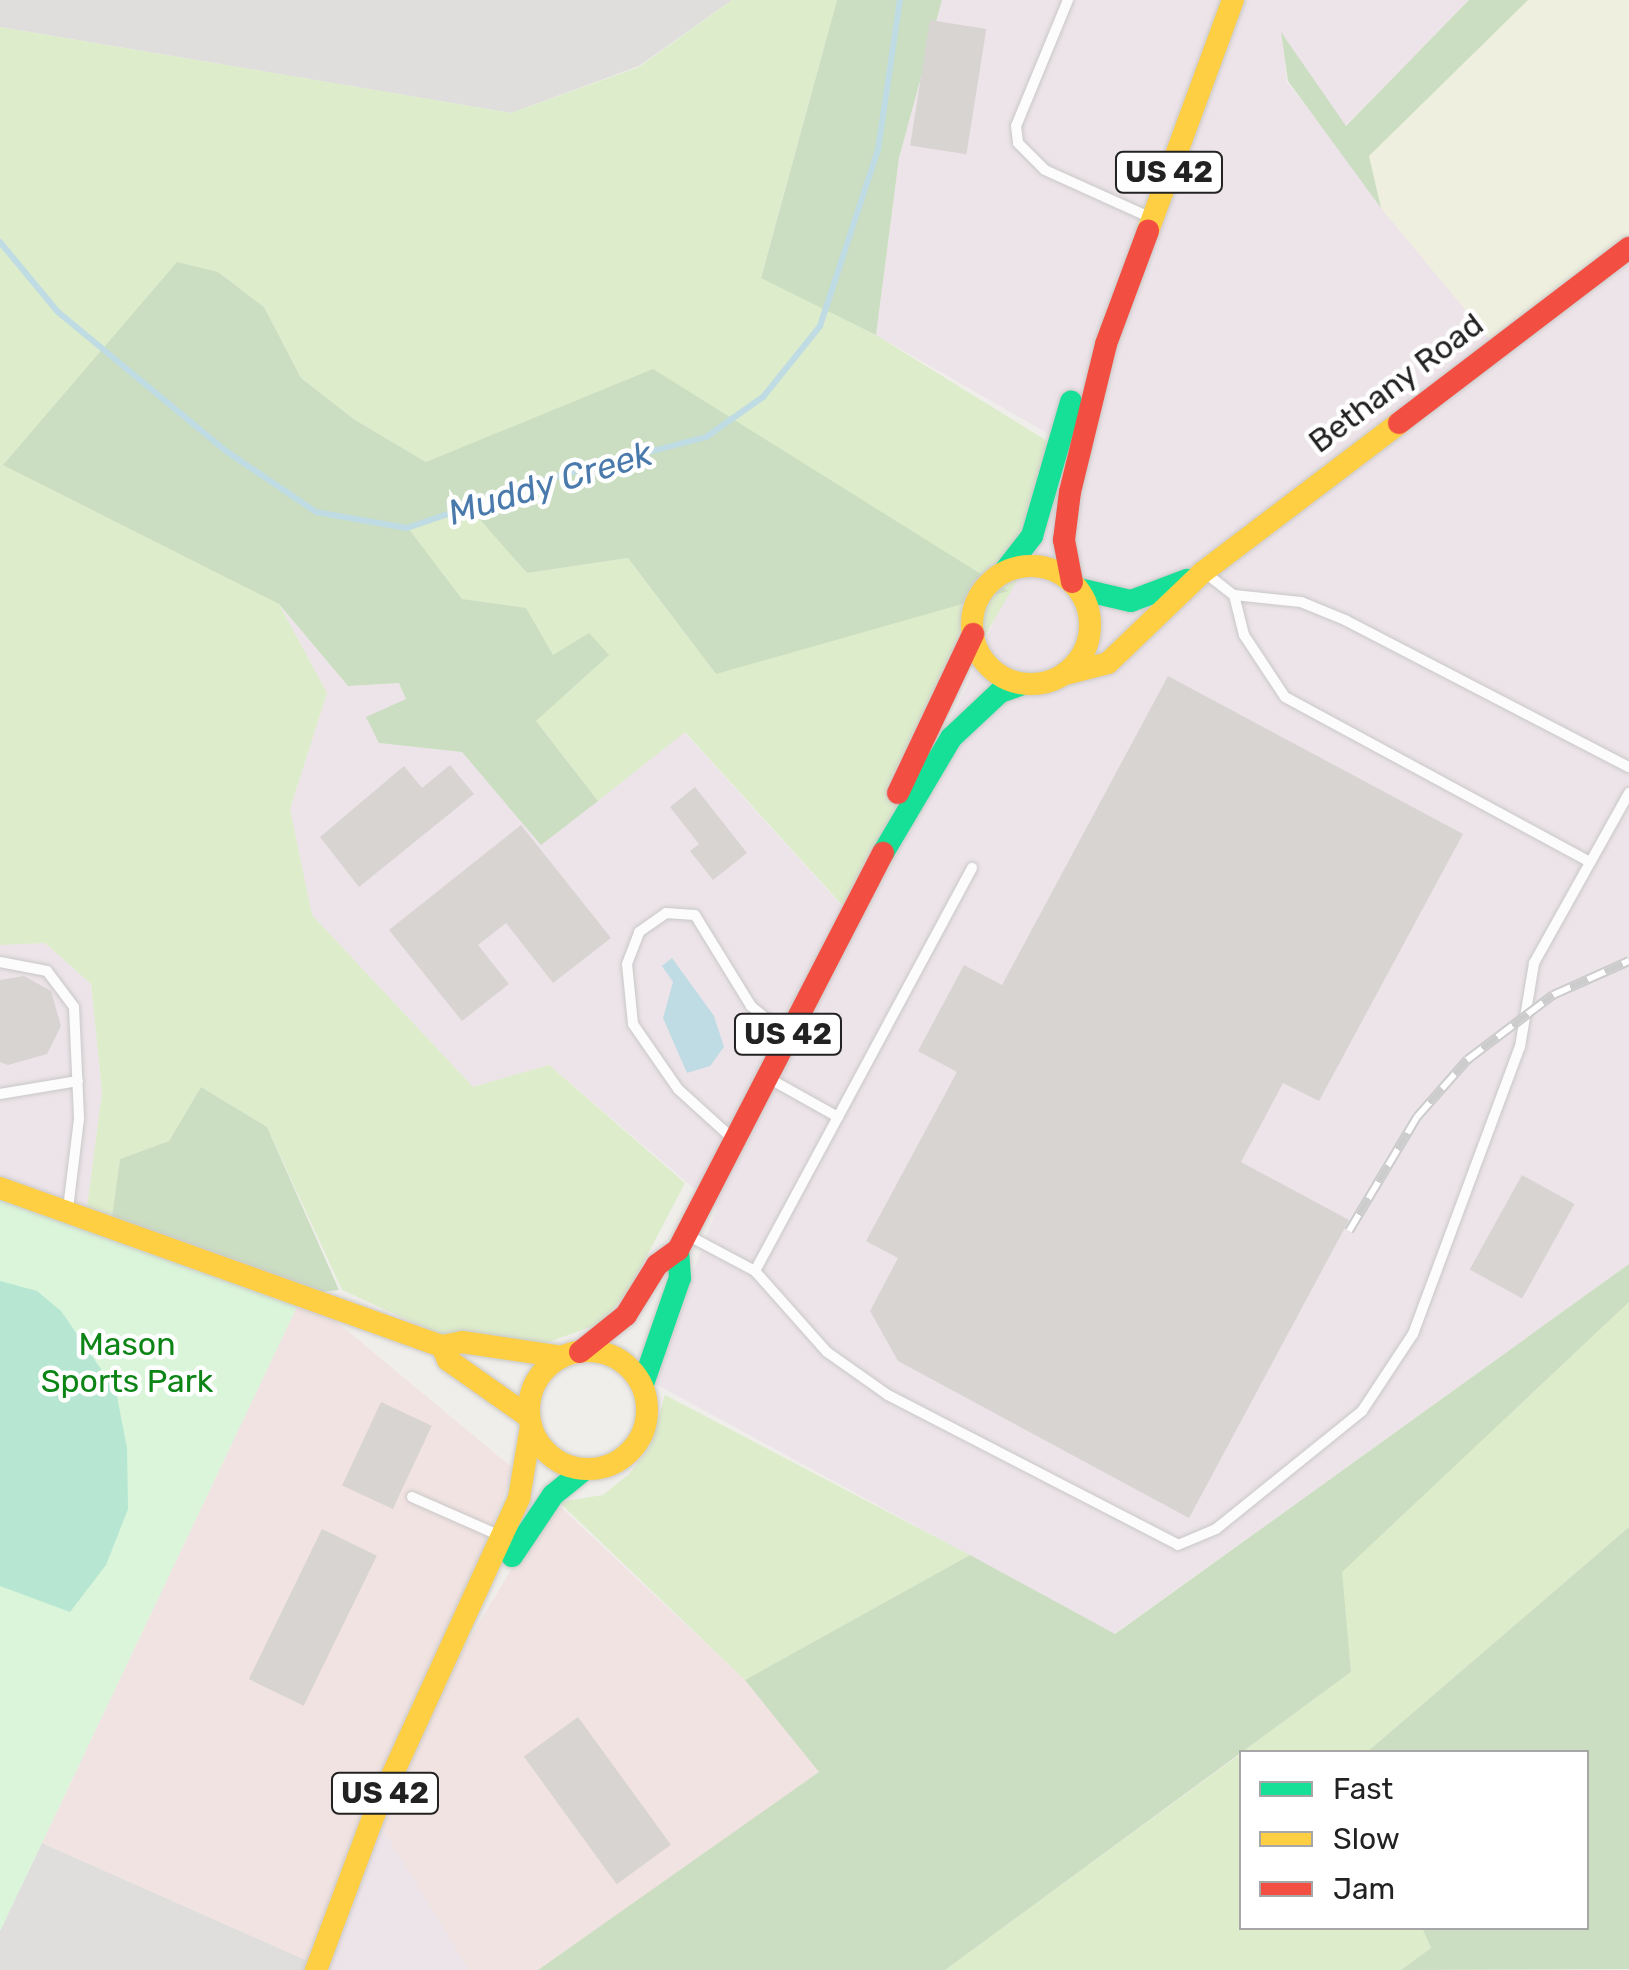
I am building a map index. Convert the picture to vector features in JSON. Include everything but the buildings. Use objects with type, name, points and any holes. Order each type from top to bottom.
[{"type":"main road","name":"US 42","points":[[1076,585],[1064,540],[1070,492],[1106,344],[1233,0]]},
{"type":"main road","name":"Bethany Road","points":[[1065,674],[1108,663],[1203,572],[1629,248]]},
{"type":"main road","name":"US 42","points":[[1004,572],[1032,536],[1064,420],[1090,355],[1106,344]]},
{"type":"main road","points":[[1048,568],[1076,585],[1091,624],[1088,642],[1065,674],[1023,684],[989,668],[972,634],[982,592],[1004,572],[1048,568]]},
{"type":"main road","name":"Bethany Road","points":[[1076,585],[1131,602],[1203,572]]},
{"type":"main road","name":"US 42","points":[[893,834],[899,786],[972,634]]},
{"type":"main road","name":"US 42","points":[[468,1621],[486,1603],[553,1495],[585,1469],[613,1464],[635,1446],[646,1419],[644,1384],[680,1278],[682,1243],[732,1138],[893,834],[962,726],[1000,692],[1023,684]]},
{"type":"main road","points":[[0,1188],[442,1346],[462,1342],[617,1359],[644,1384]]},
{"type":"main road","name":"US 42","points":[[316,1970],[374,1815],[468,1621],[519,1498],[533,1387],[626,1315],[657,1265],[682,1243]]},
{"type":"main road","points":[[442,1346],[448,1360],[530,1421],[547,1453],[585,1469]]},
{"type":"lane","points":[[1068,0],[1016,126],[1018,142],[1045,170],[1152,219]]},
{"type":"lane","points":[[1203,572],[1234,595],[1300,602],[1345,620],[1629,767]]},
{"type":"lane","points":[[1234,595],[1244,636],[1285,697],[1590,862]]},
{"type":"lane","points":[[682,1243],[755,1271],[827,1352],[888,1395],[1156,1536],[1178,1544],[1194,1540],[1362,1411],[1413,1334],[1520,1047],[1534,963],[1629,794]]},
{"type":"lane","points":[[755,1271],[972,868]]},
{"type":"lane","points":[[732,1138],[678,1089],[633,1024],[627,964],[640,932],[666,914],[694,915],[751,1006],[787,1036]]},
{"type":"lane","points":[[0,962],[33,963],[68,992],[78,1081],[68,1210]]},
{"type":"lane","points":[[765,1076],[838,1117]]},
{"type":"lane","points":[[0,1094],[78,1081]]},
{"type":"lane","points":[[412,1497],[502,1537]]},
{"type":"shaded area","points":[[0,0],[732,0],[639,66],[511,113],[0,27]]},
{"type":"shaded area","points":[[942,0],[1469,0],[1345,126],[1282,35],[1287,82],[1496,347],[1629,248],[1629,1264],[1114,1634],[652,1382],[717,1208],[549,1065],[473,1087],[312,915],[290,809],[327,693],[279,604],[348,686],[399,683],[406,699],[379,743],[462,752],[541,844],[684,732],[851,916],[967,686],[1066,444],[876,335],[899,158]]},
{"type":"shaded area","points":[[45,943],[91,984],[102,1092],[86,1216],[0,1188],[0,945]]},
{"type":"shaded area","points":[[303,1294],[514,1469],[417,1726],[553,1500],[745,1680],[820,1772],[538,1970],[469,1970],[375,1816],[317,1965],[42,1843]]},
{"type":"shaded area","points":[[374,1815],[469,1970],[316,1970]]},
{"type":"shaded area","points":[[42,1843],[317,1965],[316,1970],[0,1970],[0,1931]]},
{"type":"green space","points":[[732,0],[837,0],[761,277],[876,335],[1060,449],[1018,579],[961,677],[852,916],[685,732],[598,801],[536,721],[608,655],[553,655],[525,609],[462,599],[407,528],[470,507],[527,573],[628,558],[716,674],[654,370],[426,462],[355,420],[301,378],[264,307],[218,272],[4,465],[279,604],[327,693],[290,809],[312,915],[473,1087],[549,1065],[685,1183],[628,1292],[601,1323],[541,1345],[441,1335],[342,1290],[267,1127],[201,1087],[169,1141],[120,1159],[111,1224],[86,1216],[102,1092],[91,984],[45,943],[0,945],[0,27],[511,113],[639,67]]},
{"type":"green space","points":[[837,0],[942,0],[899,158],[876,335],[761,278]]},
{"type":"green space","points":[[1469,0],[1528,0],[1369,156],[1381,208],[1288,81],[1281,32],[1346,126]]},
{"type":"green space","points":[[1528,0],[1629,0],[1629,248],[1496,347],[1381,208],[1369,156]]},
{"type":"green space","points":[[177,262],[218,272],[264,307],[301,378],[355,420],[426,462],[653,369],[1008,591],[716,674],[628,558],[527,573],[469,507],[408,528],[462,599],[526,608],[553,655],[589,633],[609,655],[536,721],[598,801],[541,845],[462,752],[379,743],[366,717],[406,699],[399,683],[348,686],[279,604],[3,465]]},
{"type":"green space","points":[[201,1087],[267,1127],[339,1290],[303,1294],[111,1224],[120,1159],[169,1141]]},
{"type":"green space","name":"Mason Sports Park","points":[[0,1188],[303,1294],[0,1931]]},
{"type":"green space","points":[[1629,1264],[1629,1302],[1342,1572],[1351,1672],[1245,1750],[1239,1750],[1239,1754],[945,1970],[538,1970],[819,1772],[745,1680],[970,1555],[1115,1634]]},
{"type":"green space","points":[[0,1281],[37,1291],[61,1311],[116,1391],[127,1448],[128,1509],[106,1565],[70,1612],[0,1586]]},
{"type":"green space","points":[[1629,1302],[1629,1527],[1369,1750],[1245,1750],[1351,1672],[1341,1572]]},
{"type":"green space","points":[[665,1395],[970,1555],[745,1680],[559,1502],[603,1495],[629,1474],[649,1448]]},
{"type":"green space","points":[[1629,1527],[1629,1969],[1401,1970],[1431,1948],[1423,1930],[1589,1930],[1589,1750],[1369,1750]]},
{"type":"green space","points":[[1239,1755],[1239,1930],[1423,1930],[1431,1948],[1401,1970],[945,1970]]},
{"type":"water","points":[[672,958],[714,1016],[724,1047],[710,1066],[687,1073],[663,1018],[673,982],[662,966]]},
{"type":"waterway","name":"Muddy Creek","points":[[0,242],[58,312],[226,451],[316,512],[407,528],[565,474],[706,437],[763,397],[820,326],[878,150],[900,0]]},
{"type":"railway","points":[[1349,1231],[1417,1117],[1467,1060],[1553,995],[1629,961]]},
{"type":"traffic: fast","points":[[1004,572],[1032,536],[1071,402]]},
{"type":"traffic: fast","points":[[1079,589],[1131,601],[1187,580]]},
{"type":"traffic: fast","points":[[883,853],[951,738],[1000,692],[1023,684]]},
{"type":"traffic: fast","points":[[643,1384],[680,1278],[678,1250]]},
{"type":"traffic: fast","points":[[512,1556],[553,1495],[585,1469]]},
{"type":"traffic: slow","points":[[1148,231],[1233,0]]},
{"type":"traffic: slow","points":[[1065,674],[1108,663],[1203,572],[1399,423]]},
{"type":"traffic: slow","points":[[1031,566],[1054,570],[1073,583],[1086,602],[1090,625],[1086,648],[1073,667],[1054,680],[1031,684],[1008,680],[989,667],[976,648],[972,625],[976,602],[989,583],[1008,570],[1031,566]]},
{"type":"traffic: slow","points":[[0,1188],[442,1346],[462,1342],[562,1357]]},
{"type":"traffic: slow","points":[[442,1346],[448,1360],[529,1417]]},
{"type":"traffic: slow","points":[[588,1351],[611,1356],[630,1368],[642,1387],[647,1410],[642,1433],[630,1452],[611,1464],[588,1469],[565,1464],[546,1452],[534,1433],[529,1410],[534,1387],[546,1368],[565,1356],[588,1351]]},
{"type":"traffic: slow","points":[[316,1970],[374,1815],[519,1498],[531,1426]]},
{"type":"traffic: jam","points":[[1072,582],[1064,540],[1070,492],[1106,344],[1148,231]]},
{"type":"traffic: jam","points":[[1399,423],[1629,248]]},
{"type":"traffic: jam","points":[[898,793],[973,634]]},
{"type":"traffic: jam","points":[[580,1352],[626,1315],[657,1265],[678,1250],[883,853]]}]
